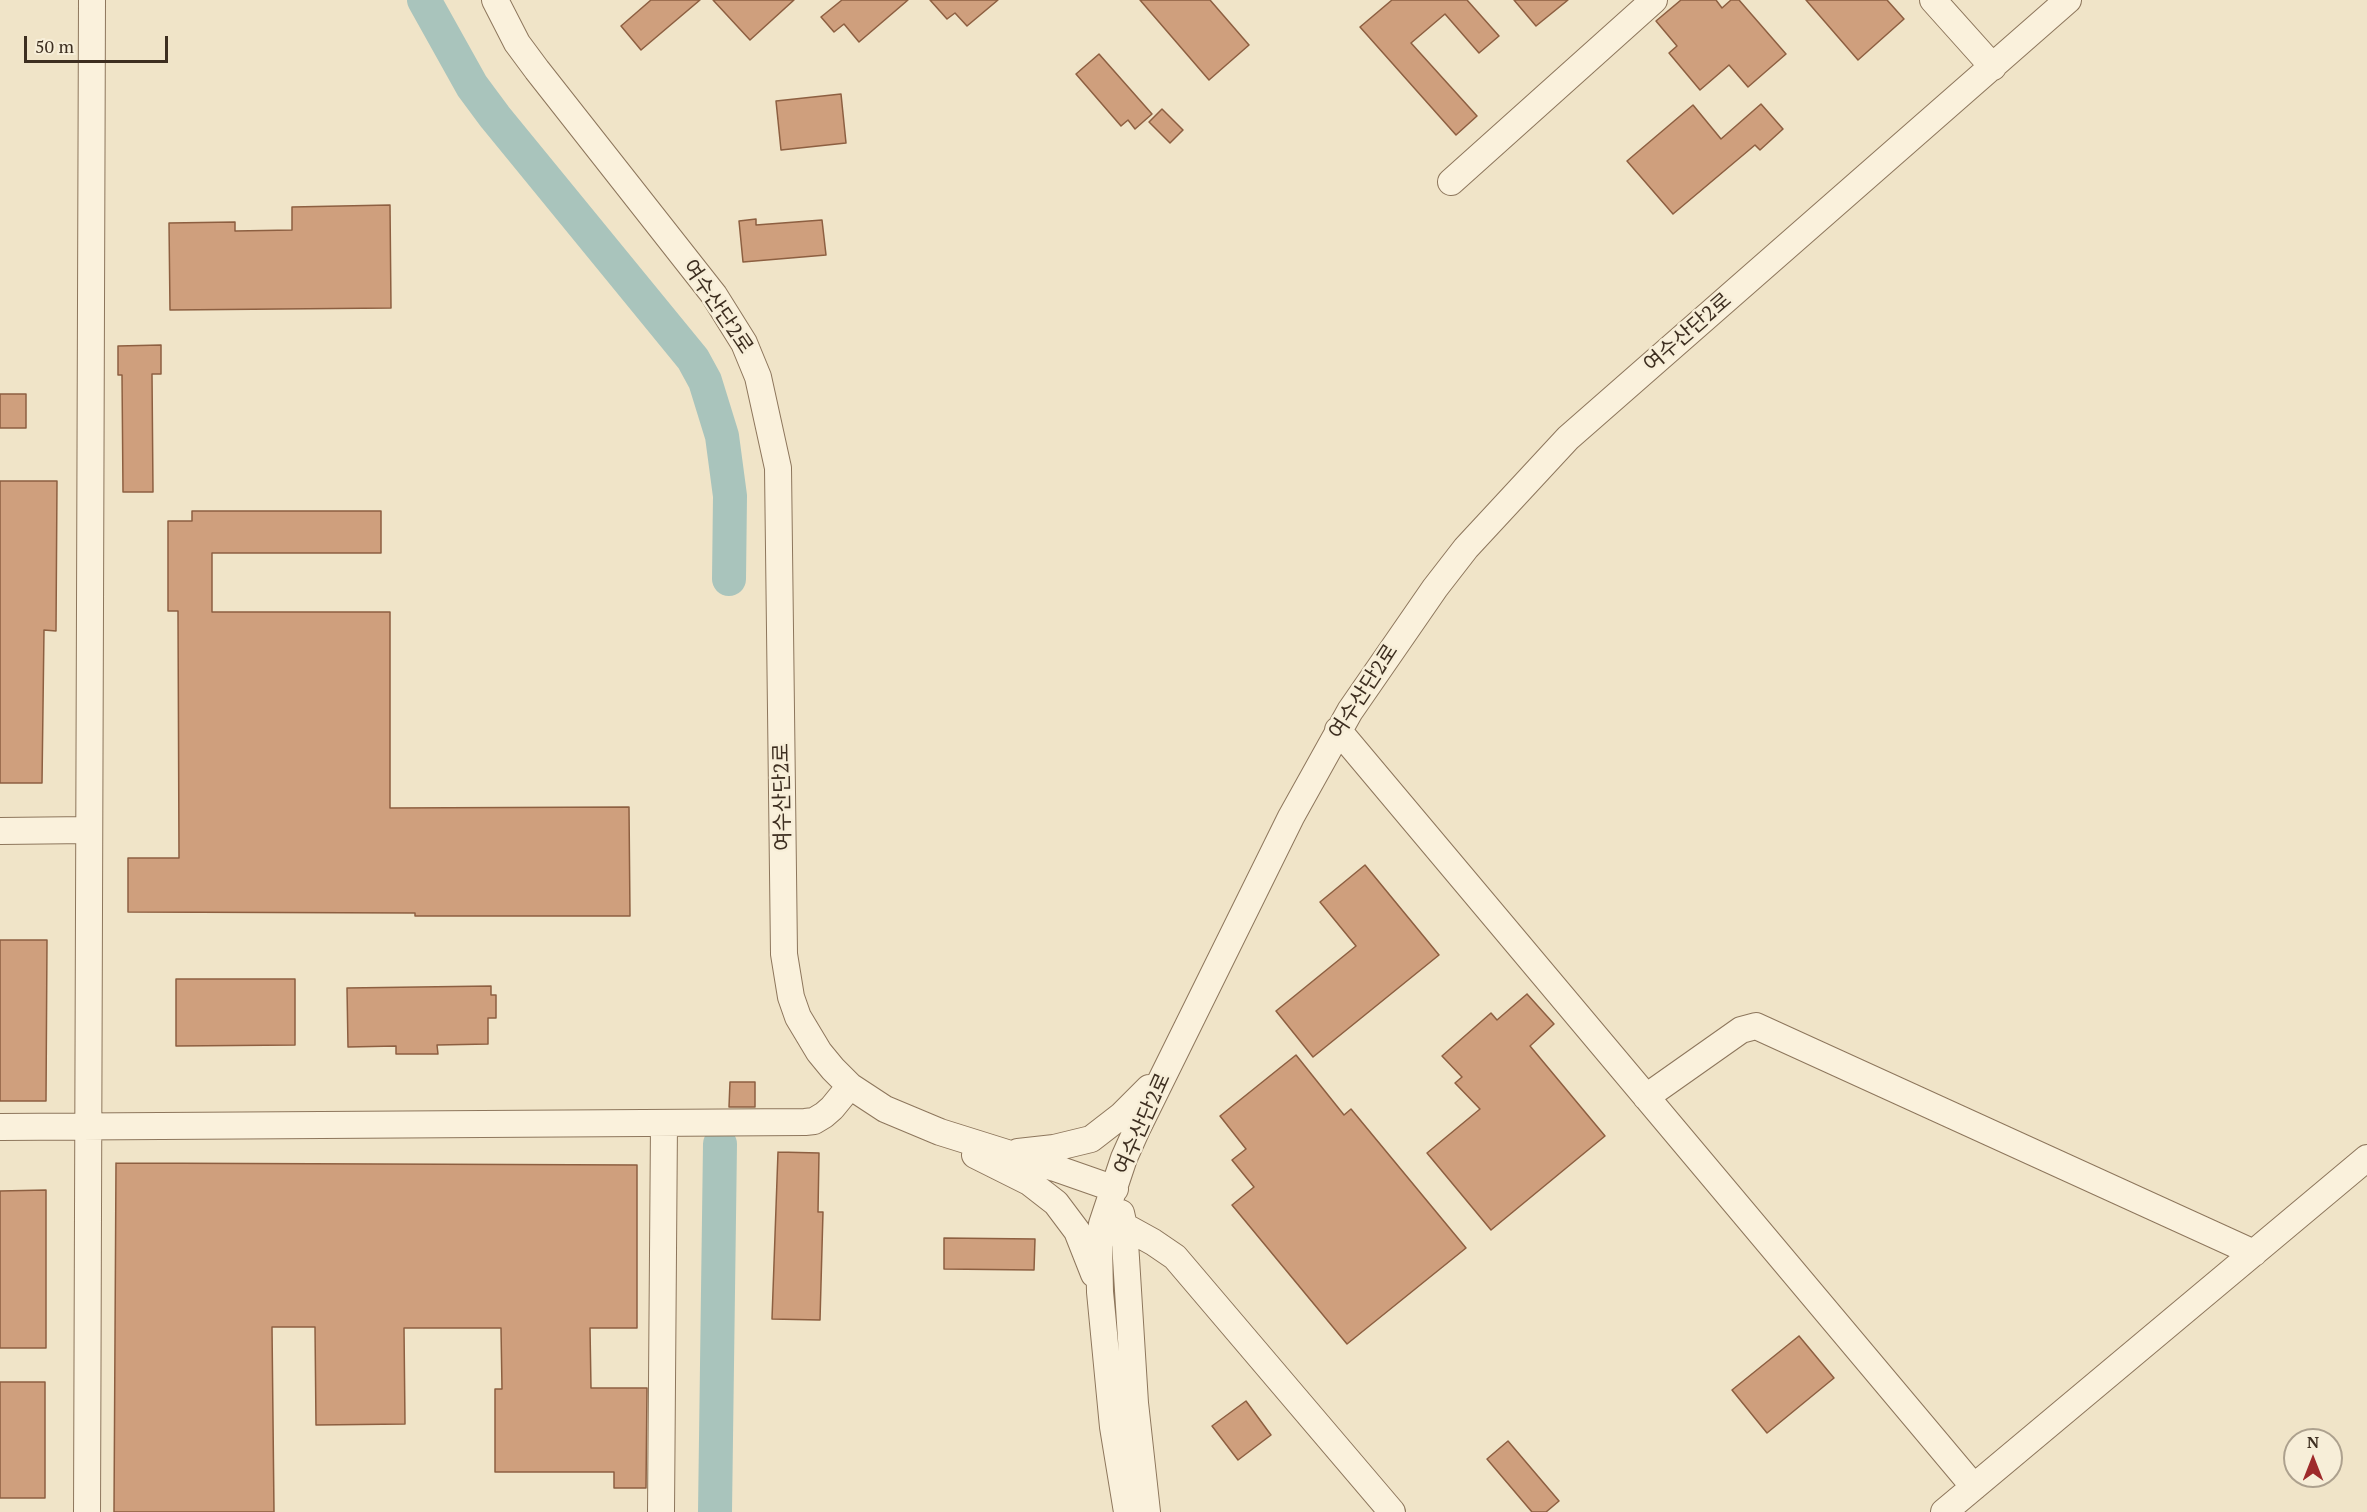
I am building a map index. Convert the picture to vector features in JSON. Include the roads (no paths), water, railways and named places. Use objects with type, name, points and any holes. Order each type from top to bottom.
[{"type":"street","points":[[87,1512],[92,0]]},
{"type":"street","name":"여수산단2로","points":[[495,0],[524,52],[714,295],[744,343],[758,377],[773,438],[780,498],[784,954],[787,976],[798,1017],[819,1052],[849,1086],[885,1109],[940,1132],[1115,1189],[1124,1158],[1167,1067],[1291,817],[1338,730],[1435,588],[1472,542],[1568,438],[2068,0]]},
{"type":"street","points":[[1451,182],[1654,0]]},
{"type":"street","points":[[1933,0],[1993,67]]},
{"type":"street","points":[[1338,730],[1974,1487]]},
{"type":"street","points":[[0,831],[89,830]]},
{"type":"street","points":[[1647,1097],[1741,1030],[1756,1026],[2254,1253]]},
{"type":"street","points":[[1010,1153],[1054,1148],[1091,1139],[1122,1115],[1167,1067]]},
{"type":"street","points":[[0,1127],[814,1121],[832,1108],[849,1086]]},
{"type":"street","points":[[661,1512],[664,1123]]},
{"type":"street","points":[[940,1132],[960,1147],[1029,1182],[1056,1203],[1077,1231],[1100,1292]]},
{"type":"street","points":[[1944,1512],[2367,1158]]},
{"type":"street","points":[[1115,1189],[1124,1226],[1135,1403],[1147,1512]]},
{"type":"street","points":[[1115,1189],[1102,1224],[1100,1292],[1113,1427],[1127,1512]]},
{"type":"street","points":[[1124,1226],[1154,1242],[1175,1257],[1392,1512]]},
{"type":"waterway","points":[[424,0],[472,86],[693,359],[705,381],[722,436],[730,496],[729,579]]},
{"type":"waterway","points":[[715,1512],[720,1144]]}]
